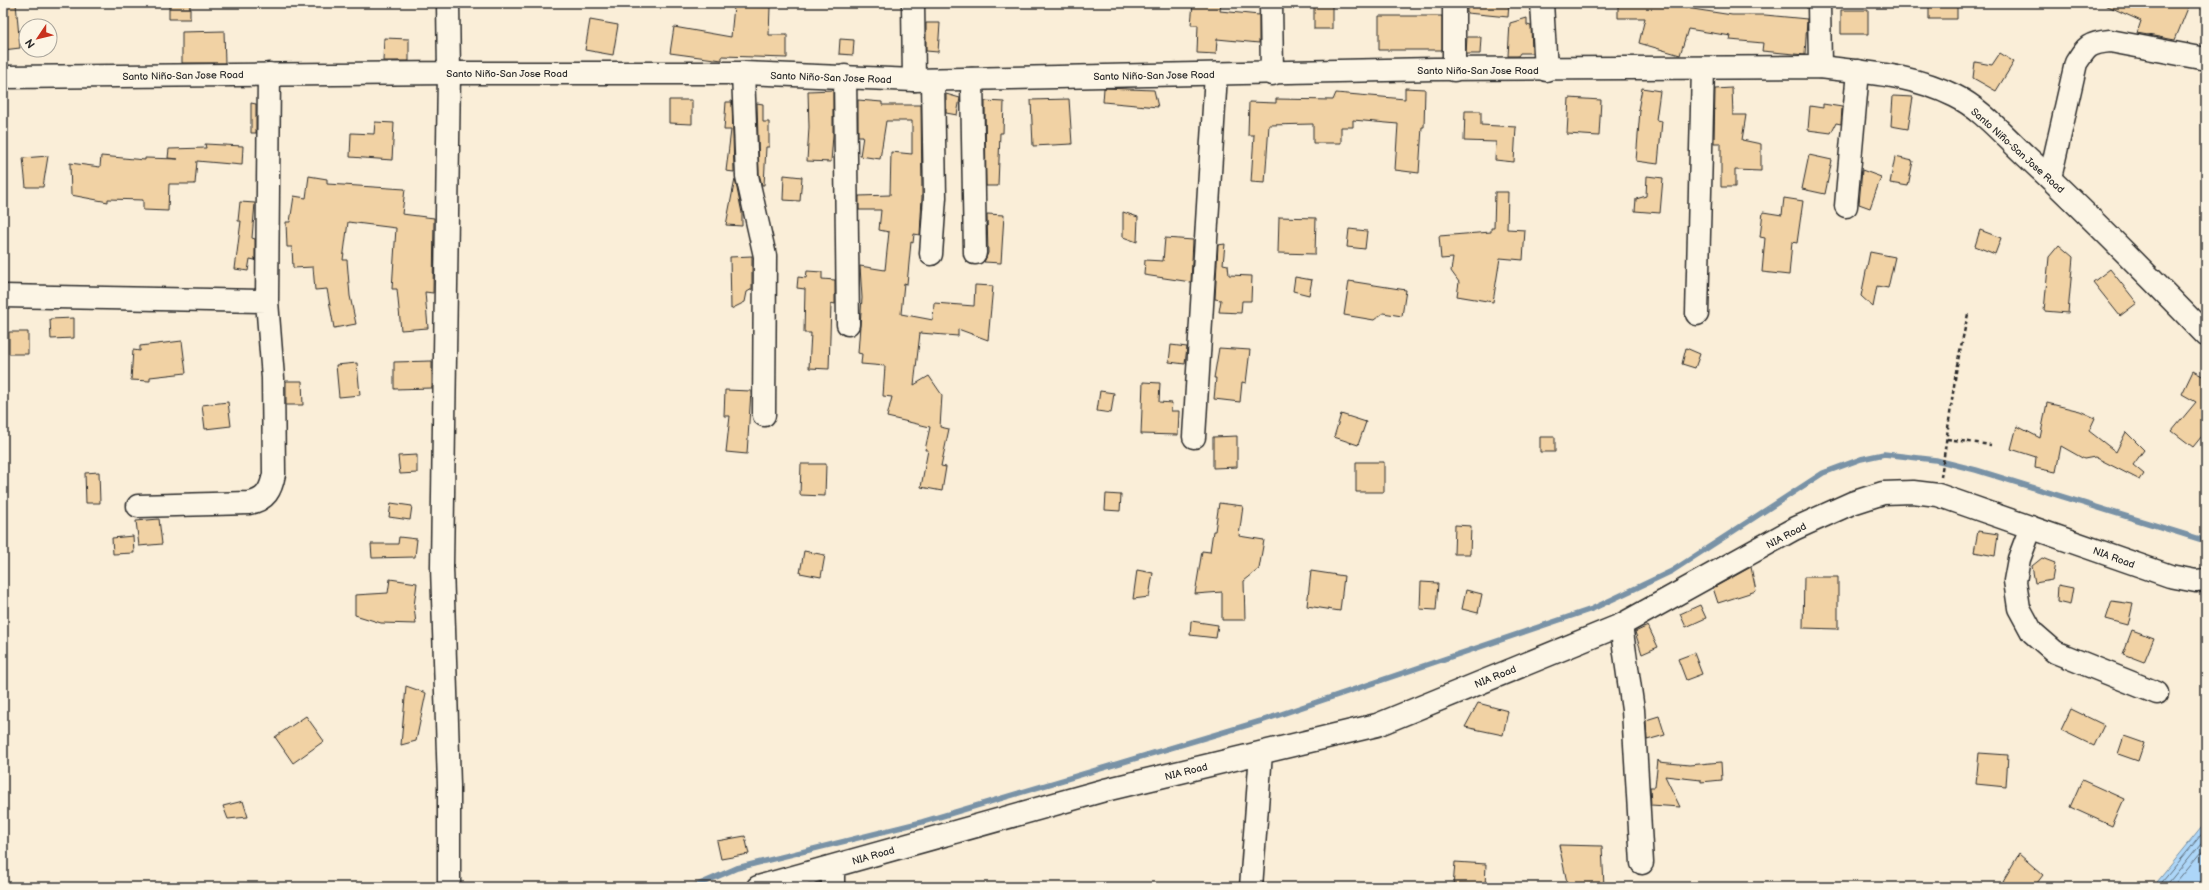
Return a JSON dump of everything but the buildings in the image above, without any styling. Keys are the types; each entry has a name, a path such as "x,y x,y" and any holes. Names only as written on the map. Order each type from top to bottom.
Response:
{"street":[{"path":"448,3 449,72 442,567 449,785 449,887"},
{"path":"913,3 923,80 935,197 931,254"},
{"path":"1271,3 1272,74"},
{"path":"1454,3 1454,70"},
{"path":"1542,3 1546,70"},
{"path":"1819,3 1820,67"},
{"path":"2050,178 2076,63 2087,46 2098,42 2110,41 2206,59"},
{"name":"Santo Niño-San Jose Road","path":"3,77 449,72 744,73 923,80 1454,70 1820,67 1858,71 1919,80 1956,96 1983,116 2050,178 2206,335"},
{"path":"1697,314 1703,68"},
{"path":"1846,206 1858,71"},
{"path":"744,73 747,176 766,256 764,415"},
{"path":"138,506 249,503 262,499 271,488 274,474 273,378 267,301 269,74"},
{"path":"1194,436 1216,74"},
{"path":"845,76 848,324"},
{"path":"972,79 975,253"},
{"path":"3,296 267,301"},
{"name":"NIA Road","path":"758,887 833,877 1105,790 1377,725 1621,624 1794,529 1852,503 1883,494 1913,492 1938,495 2170,576 2196,581 2206,580"},
{"path":"2031,527 2019,559 2015,581 2019,608 2032,632 2055,652 2157,693"},
{"path":"1621,624 1634,710 1642,863"},
{"path":"1251,887 1261,753"}],"path":[{"path":"1942,468 1957,365 1968,314"},
{"path":"1947,439 1991,445"}],"water":[{"path":"2206,822 2206,887 2153,887"}],"waterway":[{"path":"693,887 737,868 922,822 1261,721 1592,609 1672,571 1823,473 1861,459 1884,454 1936,460 1976,470 2206,541"}]}
